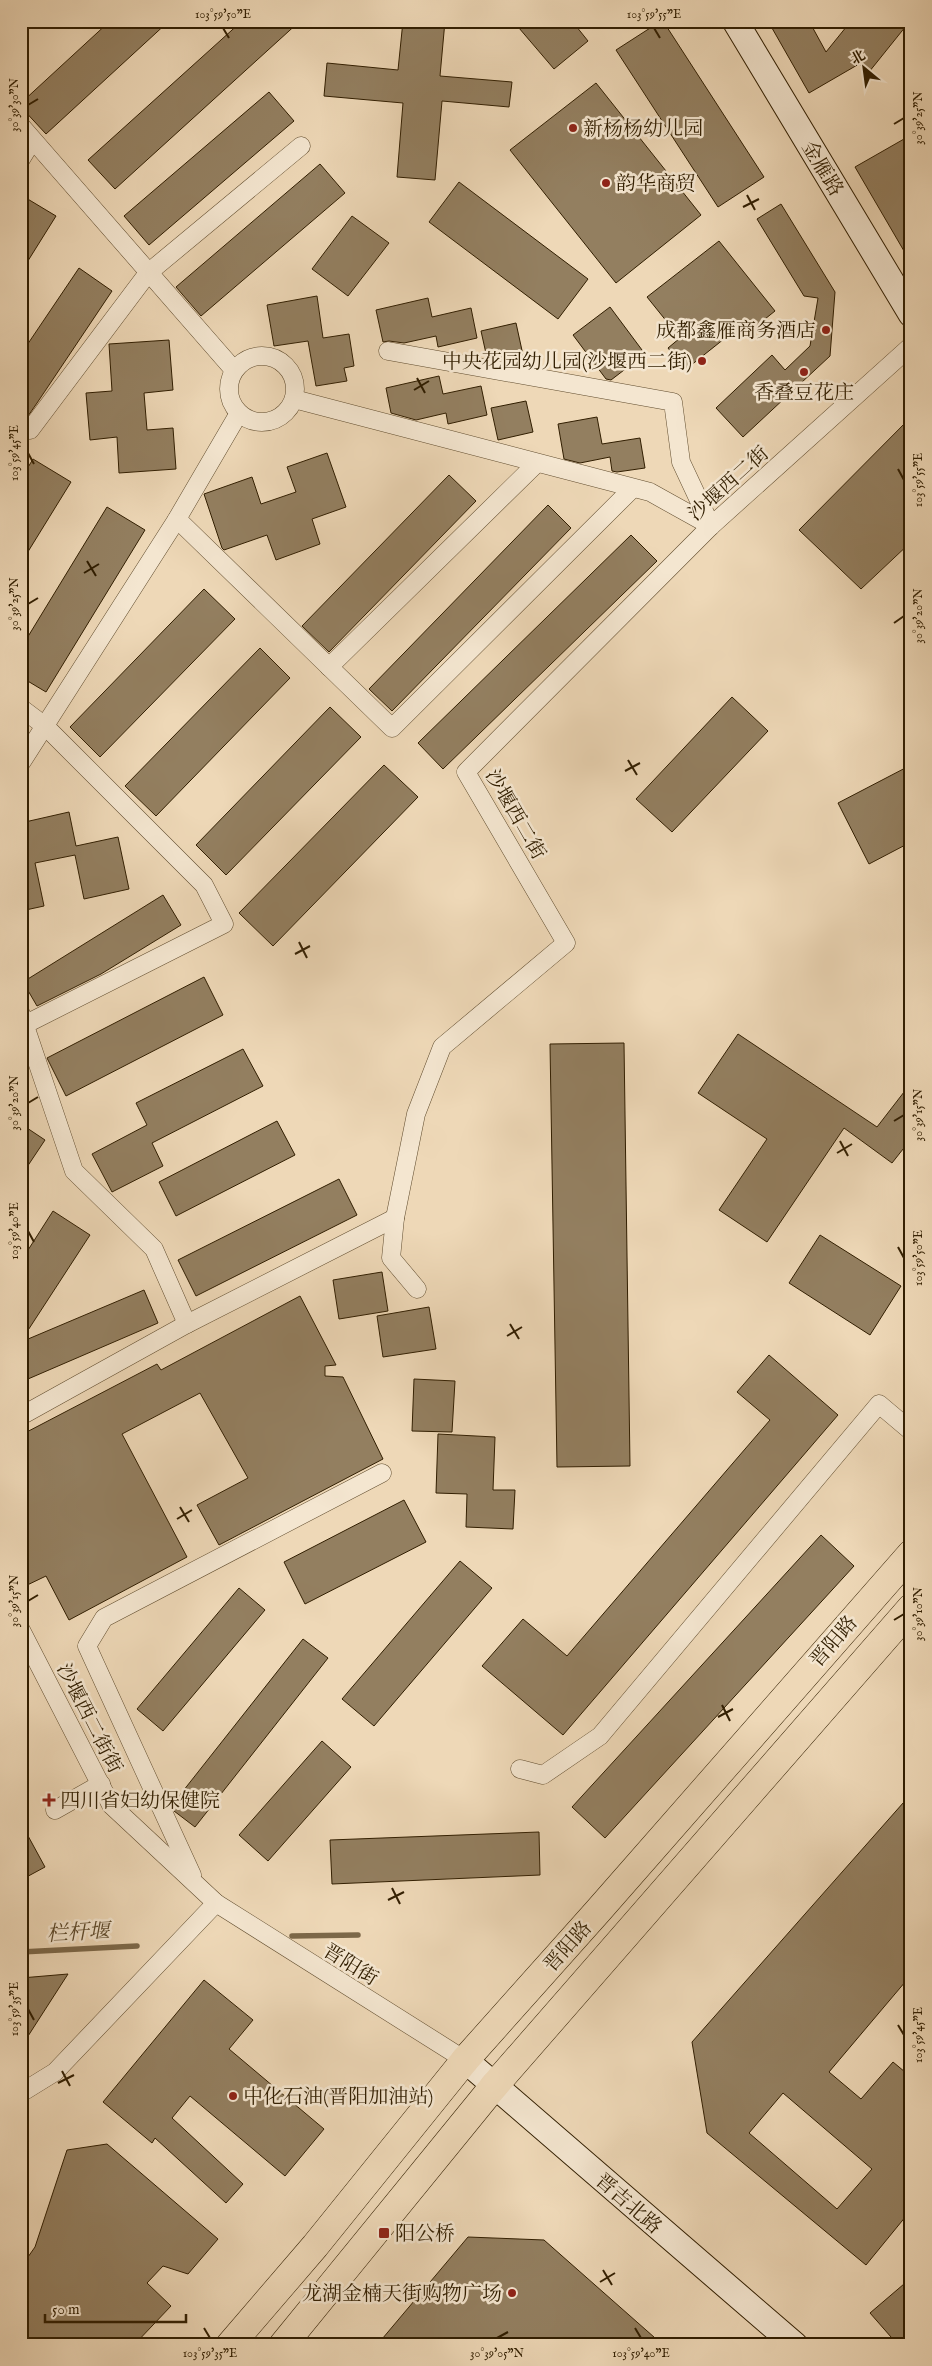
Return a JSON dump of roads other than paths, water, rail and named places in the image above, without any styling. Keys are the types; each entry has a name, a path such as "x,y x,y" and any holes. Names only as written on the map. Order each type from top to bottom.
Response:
{"main road":[{"name":"晋阳路","path":"230,2345 315,2246 465,2060 911,1554"},
{"name":"晋阳路","path":"283,2345 494,2086 911,1608"}],"street":[{"name":"金雁路","path":"735,21 911,314"},
{"path":"21,126 32,141 234,370"},
{"path":"21,159 32,141"},
{"path":"21,424 30,430 148,273 302,146"},
{"name":"沙堰西二街","path":"417,1289 391,1258 395,1218 416,1114 442,1047 566,943 466,772 711,526 911,346"},
{"path":"388,351 673,402 681,462 711,526"},
{"path":"267,356 276,358 284,364 294,380 294,399 283,414 266,422 256,422 239,414 229,397 230,378 234,370 248,358 267,356"},
{"path":"294,399 632,489 650,492 711,526"},
{"path":"21,763 177,520 239,414"},
{"path":"329,667 537,464"},
{"path":"177,520 392,728 632,489"},
{"path":"21,708 45,726 204,884 224,924 24,1018 74,1171 154,1249 187,1324"},
{"path":"21,1416 187,1324 395,1218"},
{"path":"520,1769 543,1775 600,1736 880,1404 911,1431"},
{"path":"196,1884 87,1646 104,1618 382,1473"},
{"name":"沙堰西二街街","path":"21,1630 111,1805 216,1903"},
{"path":"56,1810 101,1784"},
{"path":"21,2094 55,2072 216,1903"},
{"name":"晋阳街","path":"216,1903 465,2060"},
{"name":"晋吉北路","path":"465,2060 794,2345"}],"waterway":[{"name":"栏杆堰","path":"292,1936 358,1935"},
{"name":"栏杆堰","path":"21,1952 137,1946"}],"place":[{"name":"新杨杨幼儿园","path":"573,128"},
{"name":"韵华商贸","path":"606,183"},
{"name":"成都鑫雁商务酒店","path":"826,330"},
{"name":"中央花园幼儿园(沙堰西二街)","path":"702,361"},
{"name":"香叠豆花庄","path":"804,372"},
{"name":"四川省妇幼保健院","path":"49,1800"},
{"name":"中化石油(晋阳加油站)","path":"233,2096"},
{"name":"阳公桥","path":"384,2233"},
{"name":"龙湖金楠天街购物广场","path":"512,2293"}]}
